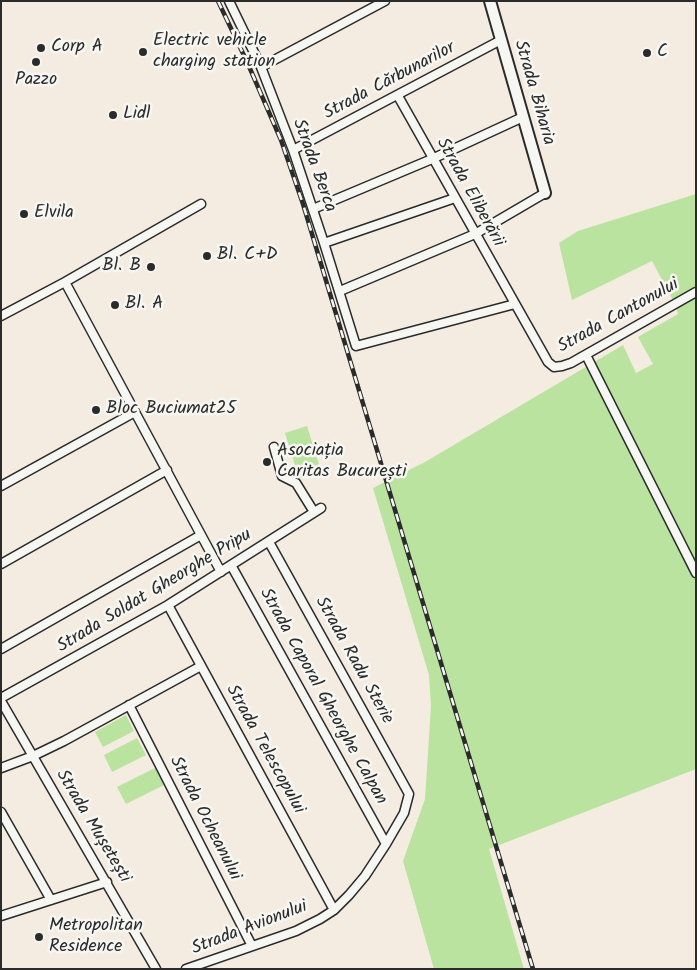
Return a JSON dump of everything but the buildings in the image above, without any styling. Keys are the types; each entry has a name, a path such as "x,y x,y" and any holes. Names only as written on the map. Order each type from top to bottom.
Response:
{"street":[{"name":"Strada Berca","path":"229,1 260,67 293,150 314,209 356,346 515,304"},
{"path":"260,67 385,1"},
{"name":"Strada Biharia","path":"490,1 545,193"},
{"name":"Strada Cărbunarilor","path":"293,150 501,40"},
{"name":"Strada Eliberării","path":"398,96 515,304"},
{"path":"314,209 432,159 523,117"},
{"path":"340,291 475,234 545,193"},
{"path":"324,243 455,198"},
{"path":"1,316 65,282 201,204"},
{"path":"65,282 221,572"},
{"name":"Strada Cantonului","path":"515,304 548,362 554,366 562,366 586,355 696,292"},
{"path":"586,355 696,573"},
{"path":"1,486 135,412"},
{"name":"Strada Soldat Gheorghe Pripu","path":"1,700 168,605 318,510 296,483 282,476 274,447"},
{"path":"1,564 167,470"},
{"path":"1,649 201,535"},
{"name":"Strada Radu Sterie","path":"269,542 409,794"},
{"name":"Strada Caporal Gheorghe Calpan","path":"231,566 386,844"},
{"name":"Strada Telescopului","path":"168,605 334,910"},
{"path":"1,768 64,741 201,666"},
{"name":"Strada Mușetești","path":"1,700 156,969"},
{"name":"Strada Ocheanului","path":"129,705 252,946"},
{"name":"Strada Avionului","path":"186,969 308,925 334,910 365,876 386,844 404,813 409,794"},
{"path":"1,812 51,900"},
{"path":"1,916 107,882"}],"green space":[{"path":"696,194 696,769 489,849 524,969 434,969 403,861 425,799 431,706 429,675 373,488 425,462 623,345 636,373 653,364 638,337 678,314 675,304 652,261 572,300 559,243 578,231"},
{"path":"307,426 321,471 299,478 285,433"},
{"path":"126,715 134,731 103,747 95,732"},
{"path":"137,738 146,755 112,772 104,755"},
{"path":"155,768 164,785 126,804 117,787"}],"railway":[{"path":"218,1 281,140 303,204 533,969"}],"place":[{"name":"Corp A","path":"41,48"},
{"name":"Electric vehicle charging station","path":"143,52"},
{"name":"C","path":"647,53"},
{"name":"Pazzo","path":"36,62"},
{"name":"Lidl","path":"113,115"},
{"name":"Elvila","path":"24,214"},
{"name":"Bl. C+D","path":"207,256"},
{"name":"Bl. B","path":"151,267"},
{"name":"Bl. A","path":"115,305"},
{"name":"Bloc Buciumat25","path":"96,410"},
{"name":"Asociația Caritas București","path":"267,462"},
{"name":"Metropolitan Residence","path":"39,937"}]}
